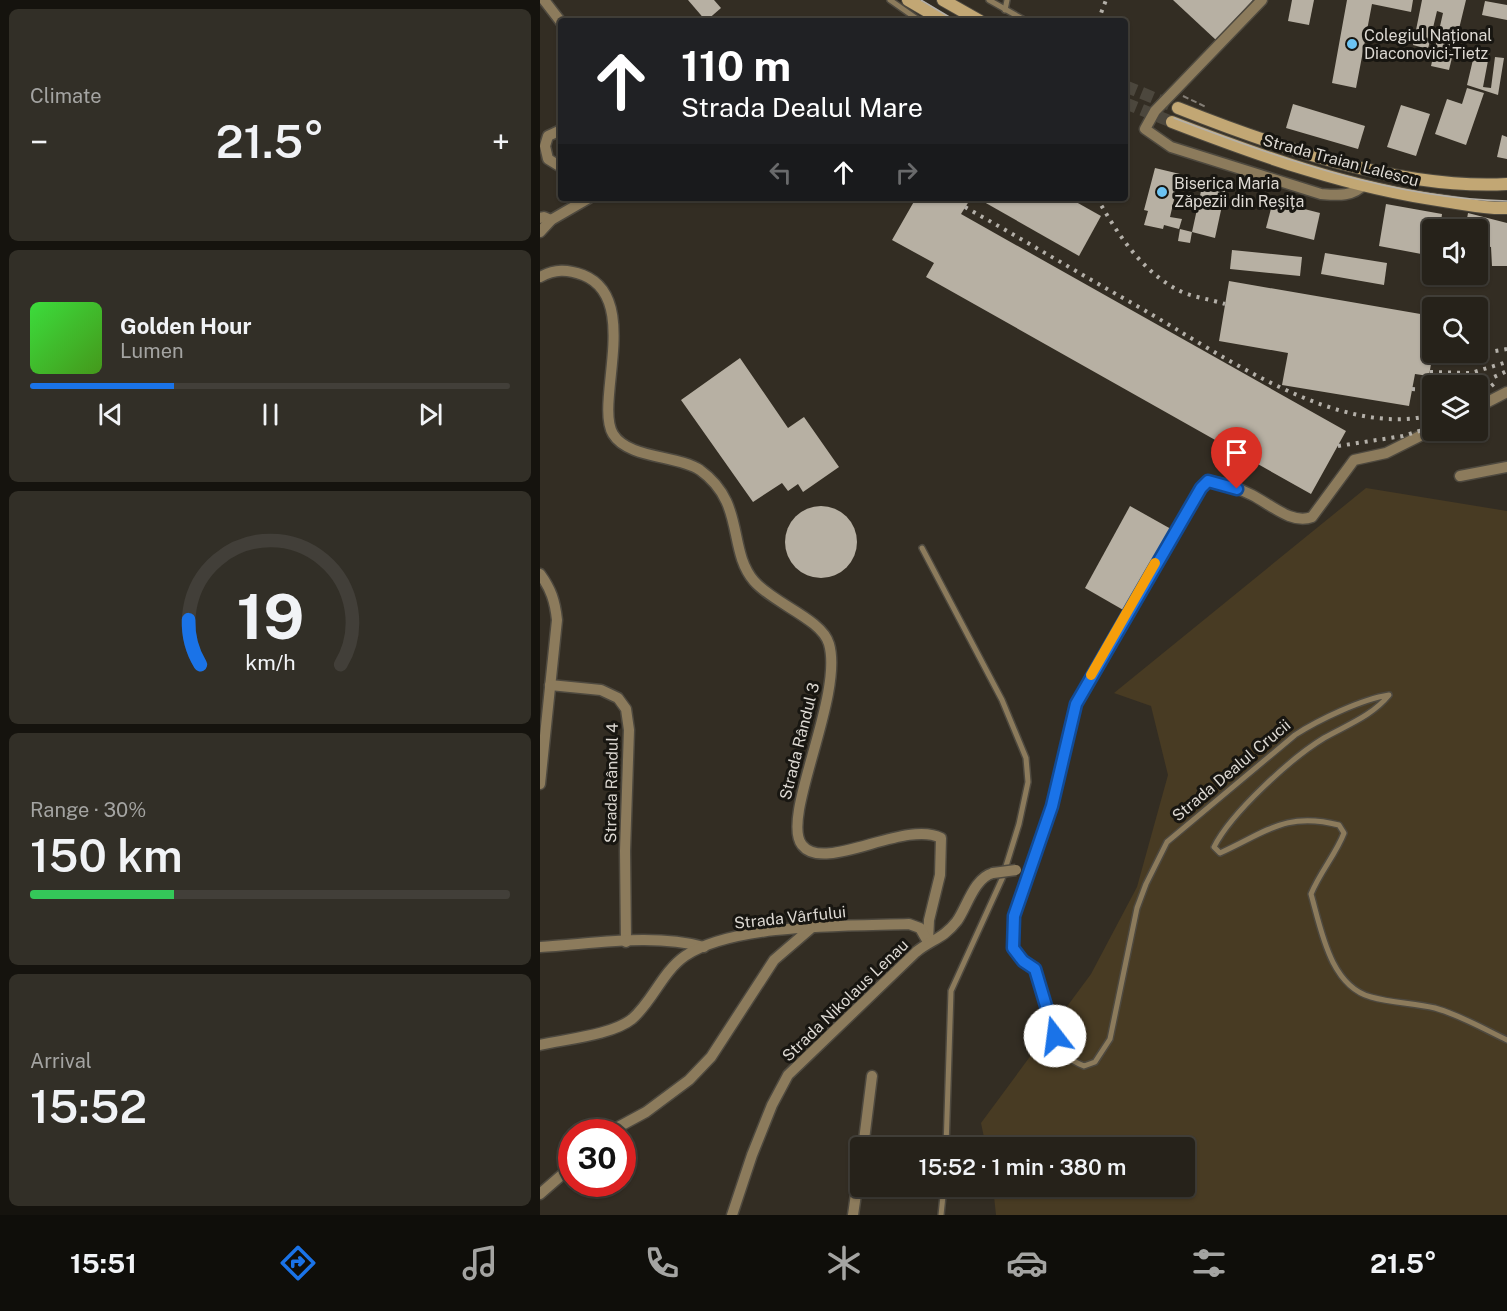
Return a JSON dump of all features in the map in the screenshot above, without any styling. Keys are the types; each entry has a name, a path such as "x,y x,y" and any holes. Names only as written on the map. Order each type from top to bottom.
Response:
{"main road":[{"path":"908,0 939,18"},
{"path":"943,0 975,18"},
{"name":"Strada Traian Lalescu","path":"1178,108 1247,135 1350,164 1447,184 1507,184"},
{"name":"Strada Traian Lalescu","path":"1172,122 1246,152 1364,185 1416,197 1507,208"}],"street":[{"path":"544,0 558,18"},
{"path":"1262,0 1155,111 1145,129 1171,147 1274,182 1321,194 1343,195 1359,190 1364,185"},
{"path":"558,131 548,136 545,146 548,159 558,165"},
{"path":"540,232 545,219 583,201"},
{"name":"Strada Rândul 3","path":"540,277 561,269 590,278 602,290 612,324 614,354 608,423 614,436 629,447 699,469 718,488 730,506 743,561 752,579 770,597 819,626 828,641 833,661 826,707 796,812 795,833 803,847 820,855 916,834 934,834 941,838 940,875 928,920 928,942"},
{"path":"1488,402 1507,392"},
{"name":"Strada Dealul Crucii","path":"1055,1036 1035,969 1023,961 1013,948 1014,916 1027,881 1029,867 1052,806 1076,704 1201,488 1208,481 1222,483 1251,494 1295,519 1305,520 1312,517 1354,460 1386,453 1422,435"},
{"path":"1460,476 1507,468"},
{"path":"540,574 550,587 557,620 540,784"},
{"name":"Strada Rândul 4","path":"550,685 601,690 618,698 626,709 629,730 625,851 626,942"},
{"name":"Strada Nikolaus Lenau","path":"732,1215 756,1145 788,1075 928,942 942,939 957,921 979,883 987,874 1029,867"},
{"name":"Strada Vârfului","path":"540,947 626,942 686,942 704,947 718,940 748,934 909,924 920,928 928,942"},
{"path":"630,1119 664,1098 704,1065 774,960 810,929"},
{"path":"540,1045 610,1030 632,1019 672,967 686,956 704,947"},
{"path":"864,1137 872,1076"},
{"path":"540,1194 558,1178"},
{"path":"853,1215 856,1197"}],"lane":[{"path":"890,0 916,18"},
{"path":"988,0 1020,18"},
{"path":"1005,10 1006,0"},
{"path":"922,548 1002,700 1026,758 1028,782 1002,879 951,991 946,1137"},
{"name":"Strada Dealul Crucii","path":"1055,1036 1062,1052 1071,1061 1084,1066 1095,1062 1110,1039 1137,908 1167,842 1295,735 1314,722 1371,698 1389,695 1381,705 1323,739 1294,762 1239,813 1222,832 1214,847 1220,853 1261,831 1299,819 1339,825 1344,833 1340,843 1328,859 1311,894 1324,941 1338,972 1351,986 1368,996 1437,1008 1507,1040"},
{"path":"941,1215 943,1197"}],"shaded area":[{"path":"1366,488 1507,511 1507,1215 996,1215 994,1197 1195,1197 1195,1137 984,1137 981,1123 1091,974 1137,887 1168,775 1151,706 1114,693"}],"building":[{"path":"688,0 714,0 721,8 709,18 703,18"},
{"path":"1173,0 1253,0 1216,40"},
{"path":"1292,0 1314,0 1309,25 1288,21"},
{"name":"Colegiul Național Diaconovici-Tietz","path":"1347,0 1413,0 1411,12 1372,4 1356,88 1332,83"},
{"path":"1422,0 1466,0 1449,70 1431,66 1443,13 1437,11 1428,49 1413,45"},
{"path":"1485,1 1507,5 1507,20 1482,15"},
{"path":"1476,47 1490,50 1483,87 1491,88 1495,57 1504,58 1498,95 1467,85"},
{"path":"1467,88 1484,93 1466,145 1435,134 1447,99 1462,104"},
{"path":"1293,104 1365,126 1358,149 1286,128"},
{"path":"1401,105 1430,114 1416,156 1387,147"},
{"path":"1502,135 1507,137 1507,159 1497,157"},
{"name":"Biserica Maria Zăpezii din Reșița","path":"1155,168 1180,174 1170,217 1182,219 1179,229 1164,225 1163,229 1144,225 1148,211 1144,210"},
{"path":"1203,182 1226,187 1215,238 1192,232"},
{"path":"914,201 969,201 961,214 1346,431 1311,494 926,277 934,263 892,240"},
{"path":"982,201 1074,201 1101,216 1079,256"},
{"path":"1273,201 1320,213 1314,240 1266,228"},
{"path":"1386,204 1442,214 1441,219 1422,219 1422,254 1379,246"},
{"path":"1468,213 1507,223 1507,266 1492,266 1491,247 1488,247 1488,219 1467,219"},
{"path":"1180,229 1192,232 1190,243 1178,241"},
{"path":"1232,250 1302,257 1300,276 1230,269"},
{"path":"1325,253 1387,263 1384,285 1321,274"},
{"path":"1229,281 1422,314 1422,363 1431,363 1429,375 1415,374 1409,406 1282,385 1288,353 1219,341"},
{"path":"740,358 788,428 804,417 839,467 803,492 798,484 788,491 782,483 753,502 681,400"},
{"path":"821,506 835,509 847,516 854,528 857,542 854,556 847,568 835,575 821,578 807,575 795,568 788,556 785,542 788,528 795,516 807,509"},
{"path":"1130,506 1171,529 1125,611 1085,588"}],"tunnel":[{"path":"1128,87 1178,108"},
{"path":"1128,104 1172,122"}],"tram line":[{"path":"921,0 951,18"},
{"path":"1174,118 1255,148 1337,174 1421,193 1507,201"}],"railway":[{"path":"1099,18 1106,0"},
{"path":"1099,201 1130,249 1163,281 1182,292 1225,304"},
{"path":"965,207 1209,349 1282,388 1321,404 1359,415 1396,419 1422,416"},
{"path":"1488,352 1507,349"},
{"path":"1430,372 1471,373 1507,362"},
{"path":"1488,380 1507,371"},
{"path":"1488,389 1498,380"},
{"path":"1412,389 1422,390"},
{"path":"1338,446 1403,436 1422,430"}],"slow traffic":[{"path":"1091,675 1155,563"}],"place":[{"name":"Colegiul Național Diaconovici-Tietz","path":"1352,44"},
{"name":"Biserica Maria Zăpezii din Reșița","path":"1162,192"}],"route":[{"path":"1055,1036 1035,969 1023,961 1013,948 1014,916 1027,881 1029,867 1043,835 1052,806 1076,704 1201,488 1208,481 1237,489"}]}
